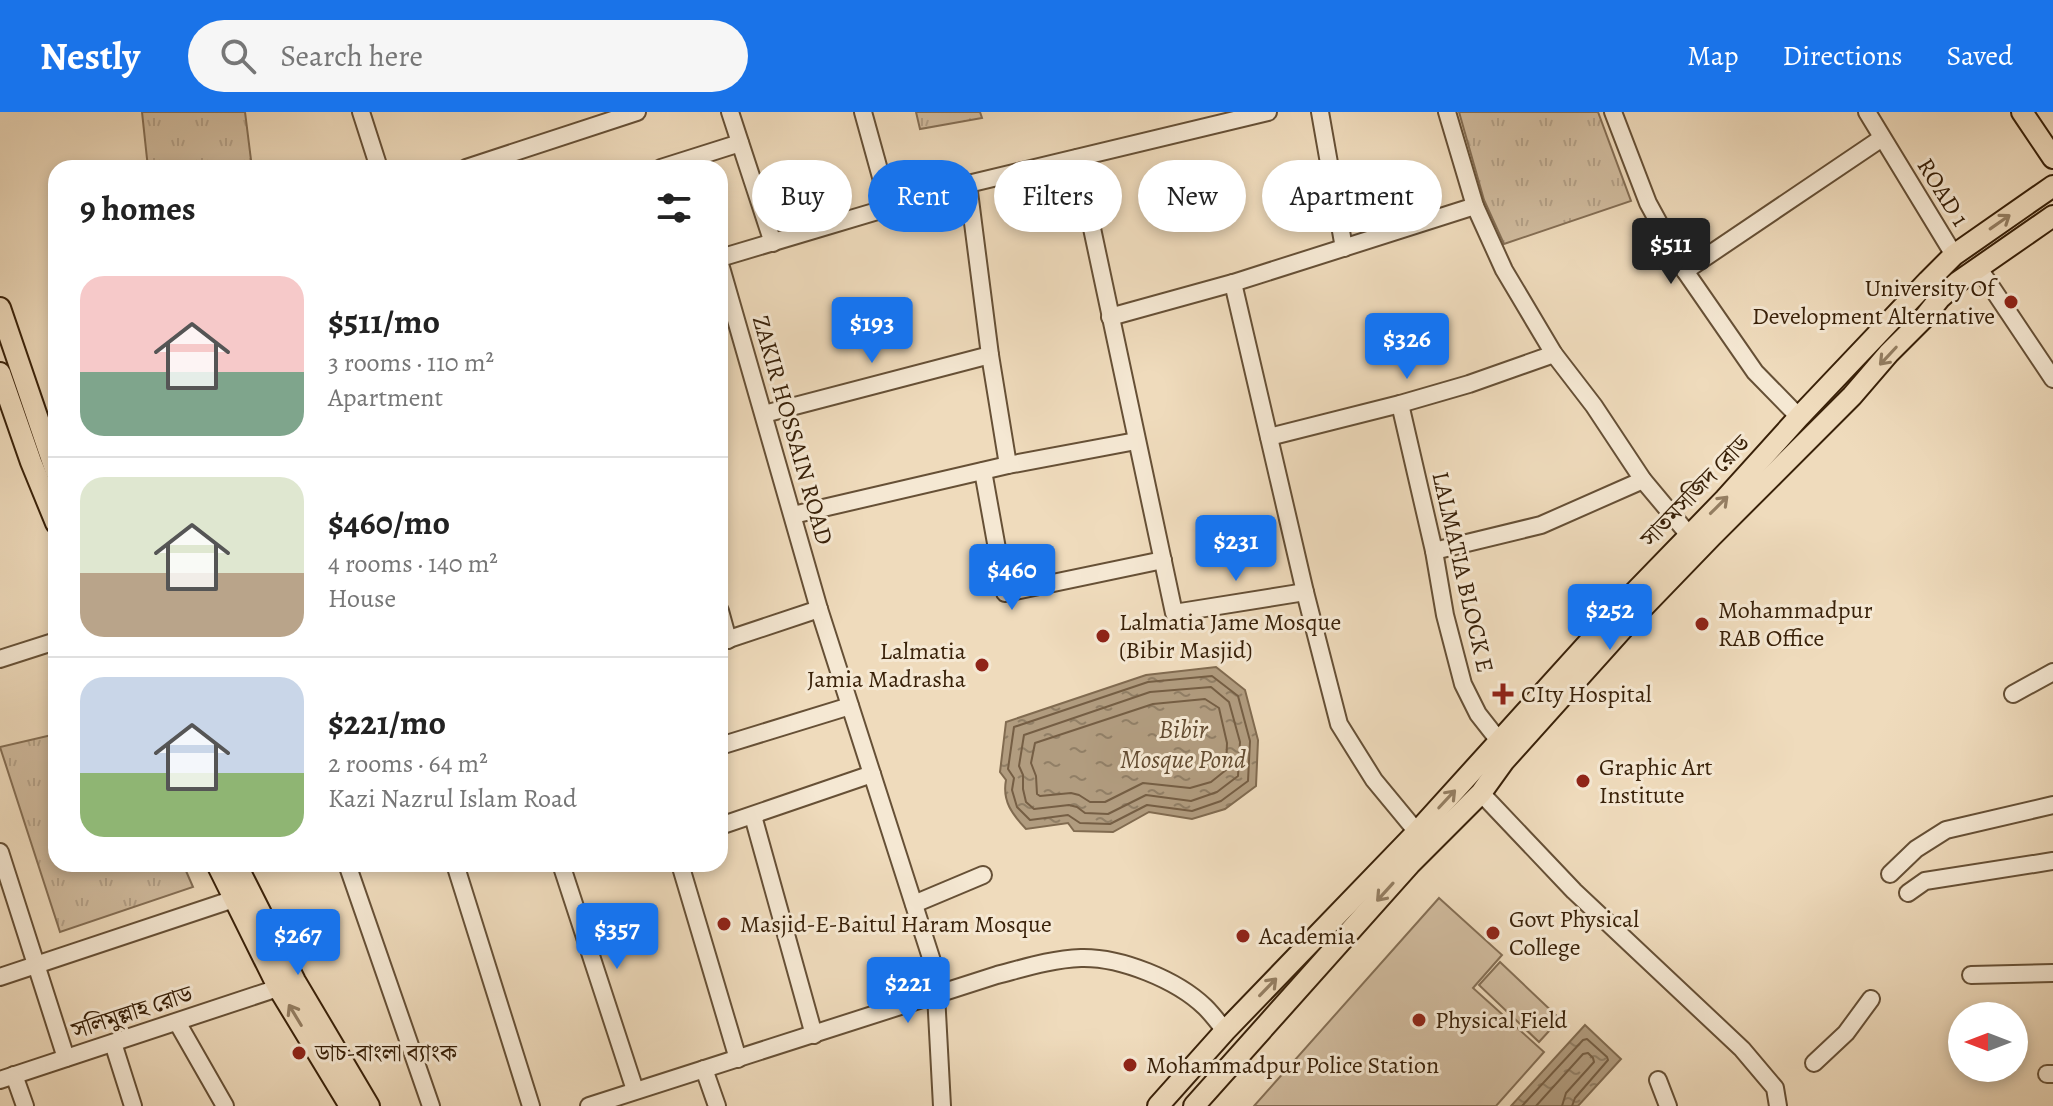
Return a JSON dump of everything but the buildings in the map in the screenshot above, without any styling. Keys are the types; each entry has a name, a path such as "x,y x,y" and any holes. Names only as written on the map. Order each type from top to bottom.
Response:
{"main road":[{"path":"2022,112 2053,158"},
{"name":"সাতমসজিদ রোড","path":"1194,1106 1410,864 1481,793 1504,761 1638,601 1661,564 1954,255 2053,186"},
{"name":"সাতমসজিদ রোড","path":"1158,1106 1225,1031 1500,742 1638,601 1690,559 1852,396 1940,298 1978,267 2053,216"},
{"path":"0,308 48,446"},
{"path":"0,373 48,503"},
{"path":"1661,564 1661,575 1668,574 1679,562 1690,559"},
{"path":"221,872 287,985 369,1106"},
{"path":"239,872 287,985 350,1106"},
{"path":"1225,1031 1245,1049"}],"street":[{"path":"361,112 376,160"},
{"path":"487,160 595,118 637,112"},
{"path":"730,112 773,243"},
{"path":"863,112 876,160"},
{"name":"ZAKIR HOSSAIN ROAD","path":"978,182 1268,112"},
{"path":"1320,112 1344,248"},
{"path":"1447,112 1475,206 1504,270 1554,354 1594,406 1643,480 1689,535"},
{"path":"1613,112 1648,203 1685,271 1755,372 1799,417"},
{"name":"ROAD 1","path":"1867,112 1954,255"},
{"path":"1685,271 1882,138"},
{"path":"686,160 740,143"},
{"path":"1077,158 1174,613 1305,592"},
{"path":"1110,317 1233,283 1475,206"},
{"name":"ZAKIR HOSSAIN ROAD","path":"728,258 868,213"},
{"path":"974,232 1008,465"},
{"path":"1978,267 2053,379"},
{"path":"1233,283 1339,724 1374,780 1417,832"},
{"name":"ZAKIR HOSSAIN ROAD","path":"728,289 819,609 914,904 939,993 942,1106"},
{"path":"1269,437 1469,384 1554,354"},
{"path":"764,414 990,355"},
{"name":"LALMATIA BLOCK E","path":"1400,404 1434,551 1445,615 1463,684 1478,714 1500,742"},
{"path":"793,515 1008,465 1136,441"},
{"path":"983,471 1005,593 1163,560"},
{"path":"1434,551 1541,525 1643,480"},
{"path":"728,640 819,609"},
{"path":"0,659 48,644"},
{"path":"2013,694 2053,672"},
{"path":"728,744 850,706"},
{"path":"728,824 872,774"},
{"path":"1481,793 1574,891 1742,1049 1775,1088 1778,1106"},
{"path":"1890,874 1916,849 1946,830 2053,805"},
{"path":"753,816 814,1035"},
{"path":"0,852 66,1058"},
{"path":"1908,893 1925,881 2053,861"},
{"path":"350,872 431,1106"},
{"path":"458,872 531,1106"},
{"path":"564,872 635,1090"},
{"path":"682,872 738,1059"},
{"path":"914,904 983,875"},
{"path":"0,977 234,899"},
{"path":"589,1106 616,1102 635,1090 997,975 1051,961 1084,958 1125,964 1169,982 1204,1006 1225,1031"},
{"path":"1971,975 2053,973"},
{"name":"সলিমুল্লাহ রোড","path":"7,1078 287,985"},
{"path":"1814,1063 1846,1033 1871,999"},
{"path":"177,1022 225,1106"},
{"path":"113,1043 133,1106"},
{"path":"704,1069 717,1106"},
{"path":"7,1078 25,1106"},
{"path":"1658,1080 1668,1106"}],"green space":[{"path":"142,112 245,112 251,160 147,160"},
{"path":"916,112 980,112 982,118 920,129"},
{"path":"1459,112 1598,112 1631,201 1504,244 1484,200"},
{"path":"48,736 48,872 186,872 193,887 60,932 0,747"},
{"name":"Physical Field","path":"1439,898 1502,955 1473,988 1544,1052 1496,1106 1254,1106"},
{"path":"1500,962 1560,1019 1539,1042 1479,985"}],"water":[{"name":"Bibir Mosque Pond","path":"1216,667 1245,690 1258,740 1256,786 1225,809 1192,819 1149,812 1113,832 1074,831 1068,823 1026,829 1016,818 1007,801 1006,780 1000,772 1006,722 1146,675"},
{"path":"1585,1025 1621,1059 1578,1106 1511,1106"}],"place":[{"name":"University Of Development Alternative","path":"2011,302"},
{"name":"Mohammadpur RAB Office","path":"1702,624"},
{"name":"Lalmatia Jame Mosque (Bibir Masjid)","path":"1103,636"},
{"name":"Lalmatia Jamia Madrasha","path":"982,665"},
{"name":"CIty Hospital","path":"1503,694"},
{"name":"Graphic Art Institute","path":"1583,781"},
{"name":"Masjid-E-Baitul Haram Mosque","path":"724,924"},
{"name":"Govt Physical College","path":"1493,933"},
{"name":"Academia","path":"1243,936"},
{"name":"Physical Field","path":"1419,1020"},
{"name":"ডাচ-বাংলা ব্যাংক","path":"299,1053"},
{"name":"Mohammadpur Police Station","path":"1130,1065"}]}
